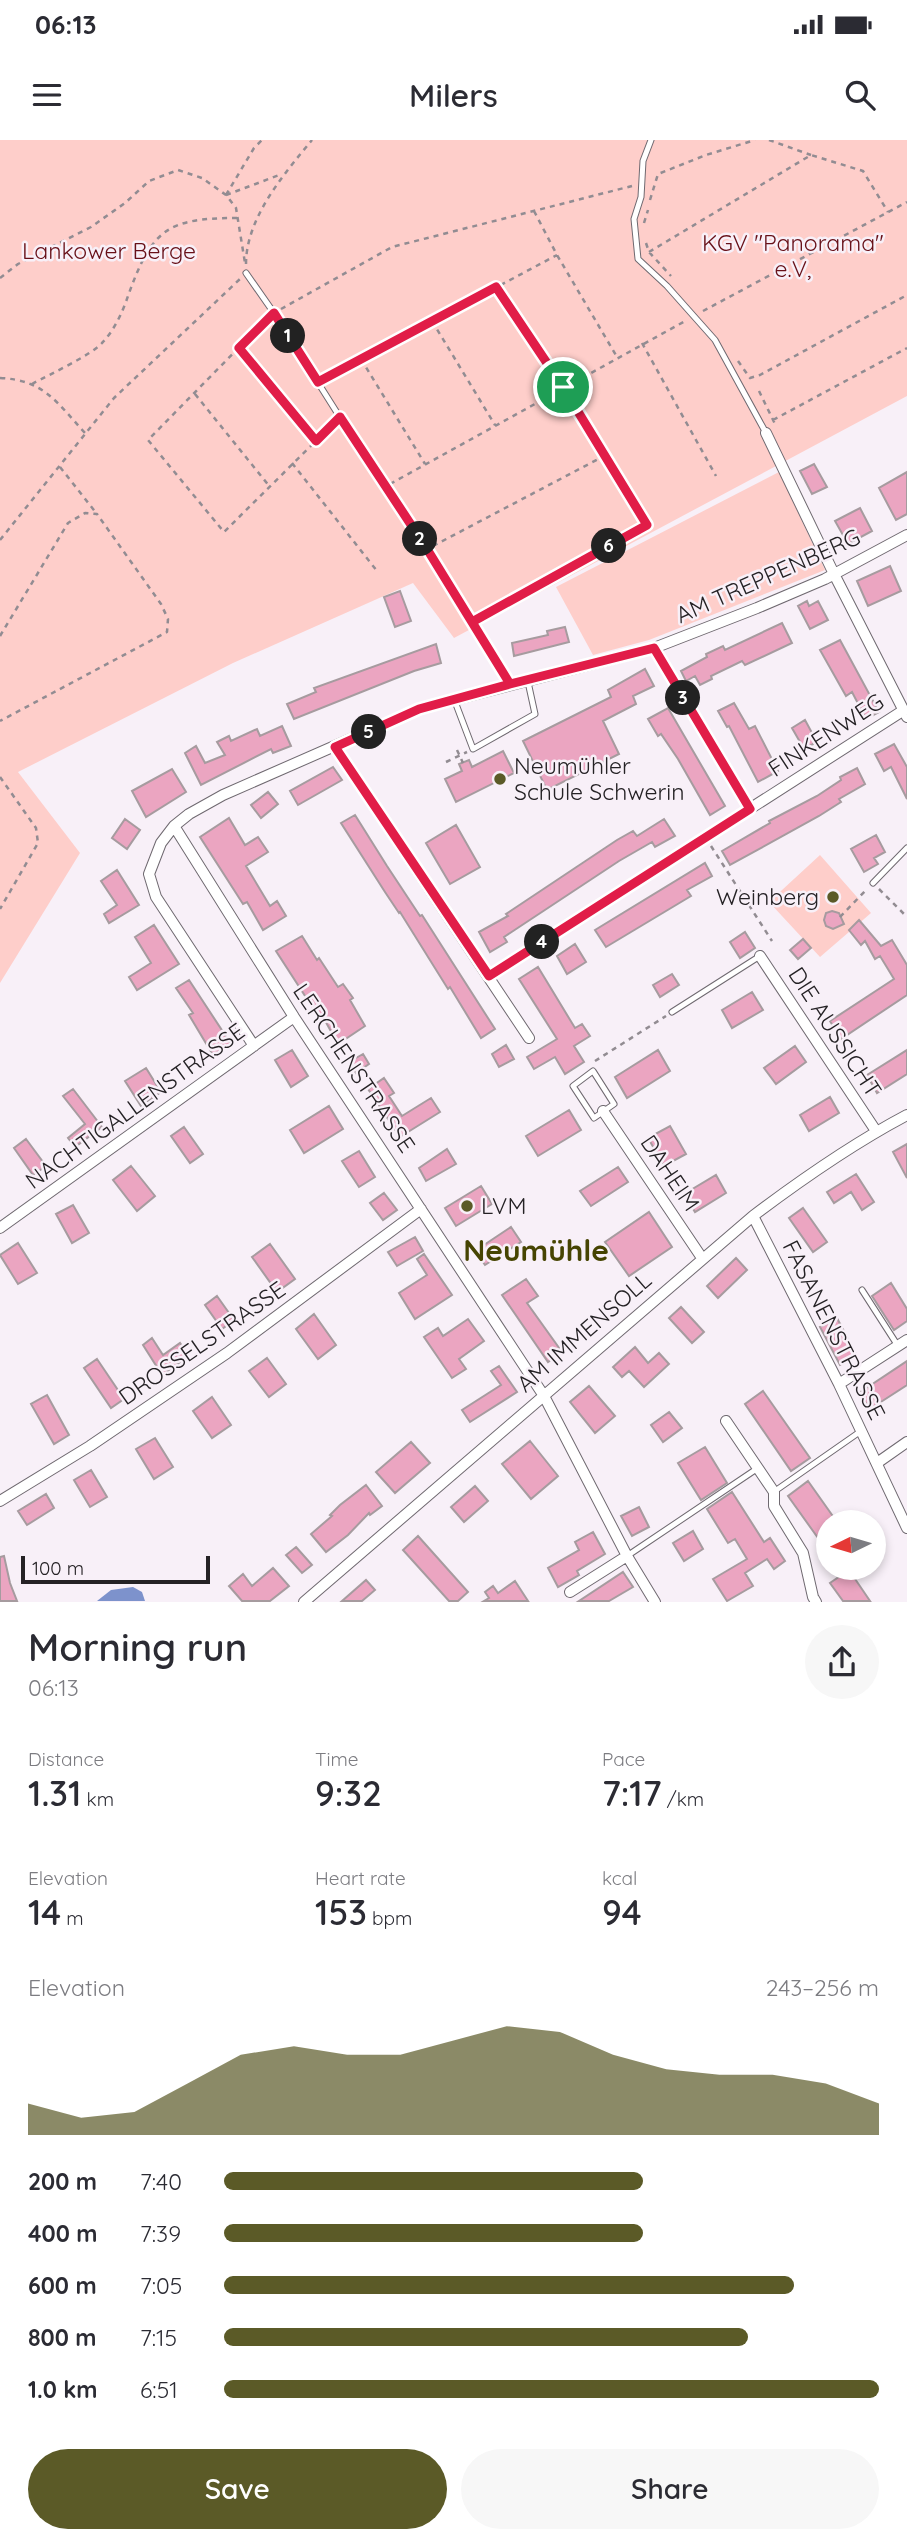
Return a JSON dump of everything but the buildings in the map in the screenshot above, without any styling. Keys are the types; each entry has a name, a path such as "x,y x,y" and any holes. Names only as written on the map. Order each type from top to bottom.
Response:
{"street":[{"path":"772,431 834,574 905,713"},
{"name":"AM TREPPENBERG","path":"174,826 189,814 223,795 419,709 654,648 757,608 834,574 907,535"},
{"path":"654,648 750,809"},
{"name":"FINKENWEG","path":"489,976 905,713"},
{"path":"335,747 529,1038"},
{"path":"174,826 161,843 149,874 156,897 254,1046"},
{"name":"LERCHENSTRASSE","path":"174,826 294,1017 544,1396 627,1556 654,1601"},
{"name":"DIE AUSSICHT","path":"760,956 876,1131"},
{"name":"NACHTIGALLENSTRASSE","path":"0,1227 294,1017"},
{"name":"DAHEIM","path":"603,1111 702,1258"},
{"name":"AM IMMENSOLL","path":"304,1601 753,1216 804,1178 876,1131 907,1115"},
{"name":"DROSSELSTRASSE","path":"0,1501 90,1446 227,1353 421,1209"},
{"name":"FASANENSTRASSE","path":"753,1216 839,1384 907,1528"},
{"path":"839,1384 902,1343"},
{"path":"726,1421 774,1492 774,1506 803,1553 816,1601"},
{"path":"877,1462 907,1442"},
{"path":"570,1592 627,1556"}],"lane":[{"path":"651,140 643,162 641,197 634,219 638,259 667,286 715,340 772,431"},
{"path":"246,273 427,549 510,684"},
{"path":"454,699 473,749 535,714 527,680"},
{"path":"873,883 907,848"},
{"path":"672,1012 760,956"},
{"path":"593,1071 614,1104 603,1111 594,1118 573,1086 593,1071"},
{"path":"862,1290 902,1343"},
{"path":"774,1492 862,1431"},
{"path":"627,1556 758,1468"}],"path":[{"path":"226,195 261,140"},
{"path":"0,540 114,398 246,273 246,244 284,173 312,140"},
{"path":"642,230 658,173 755,140"},
{"path":"769,140 863,171 888,212"},
{"path":"645,241 649,252 811,155"},
{"path":"0,278 18,264 91,227 125,203 149,181 178,170 202,178 226,195 236,208 246,273"},
{"path":"226,195 284,173"},
{"path":"340,417 224,532 149,440 274,313 392,247 642,183"},
{"path":"703,311 907,202"},
{"path":"534,210 556,255 617,356"},
{"path":"32,384 102,343 122,312 144,255 152,242 175,225 209,218 239,218"},
{"path":"318,382 556,255"},
{"path":"472,622 647,525 563,387 496,287"},
{"path":"734,356 750,378 760,375 907,295"},
{"path":"384,487 617,356 694,316"},
{"path":"432,321 495,425"},
{"path":"642,343 716,475"},
{"path":"239,348 316,441"},
{"path":"773,421 907,348"},
{"path":"361,359 425,464"},
{"path":"0,377 21,379 43,389 86,434"},
{"path":"758,391 773,421 772,431"},
{"path":"194,393 270,487"},
{"path":"427,549 606,455"},
{"path":"292,463 377,571"},
{"path":"0,722 167,632 168,619 161,604 60,467"},
{"path":"0,636 68,523 85,513 97,514"},
{"path":"457,750 463,763"},
{"path":"446,762 466,752"},
{"path":"0,777 36,828 38,843 0,909"},
{"path":"706,838 772,941"},
{"path":"840,917 873,883 907,917"},
{"path":"593,1071 590,1065 672,1012"}],"green space":[{"path":"0,140 907,140 907,396 454,638 413,583 233,663 18,772 80,853 0,983"},
{"path":"779,472 825,570 649,640 593,655 556,587"},
{"path":"820,855 871,913 820,957 769,902"}],"water":[{"path":"133,1587 142,1592 145,1601 97,1601 111,1590"}],"place":[{"name":"Neumühler Schule Schwerin","path":"500,779"},
{"name":"Weinberg","path":"833,897"},
{"name":"LVM","path":"467,1206"}],"district":[{"name":"Neumühle","path":"536,1251"}],"route":[{"path":"563,387 496,287 318,382 274,313 239,348 316,441 340,417 427,549 510,684 654,648 750,809 489,976 335,747 419,709 510,684 472,622 647,525 563,387"}],"park label":[{"name":"Lankower Berge","path":"109,251"},
{"name":"KGV \"Panorama\" e.V,","path":"793,256"}]}
